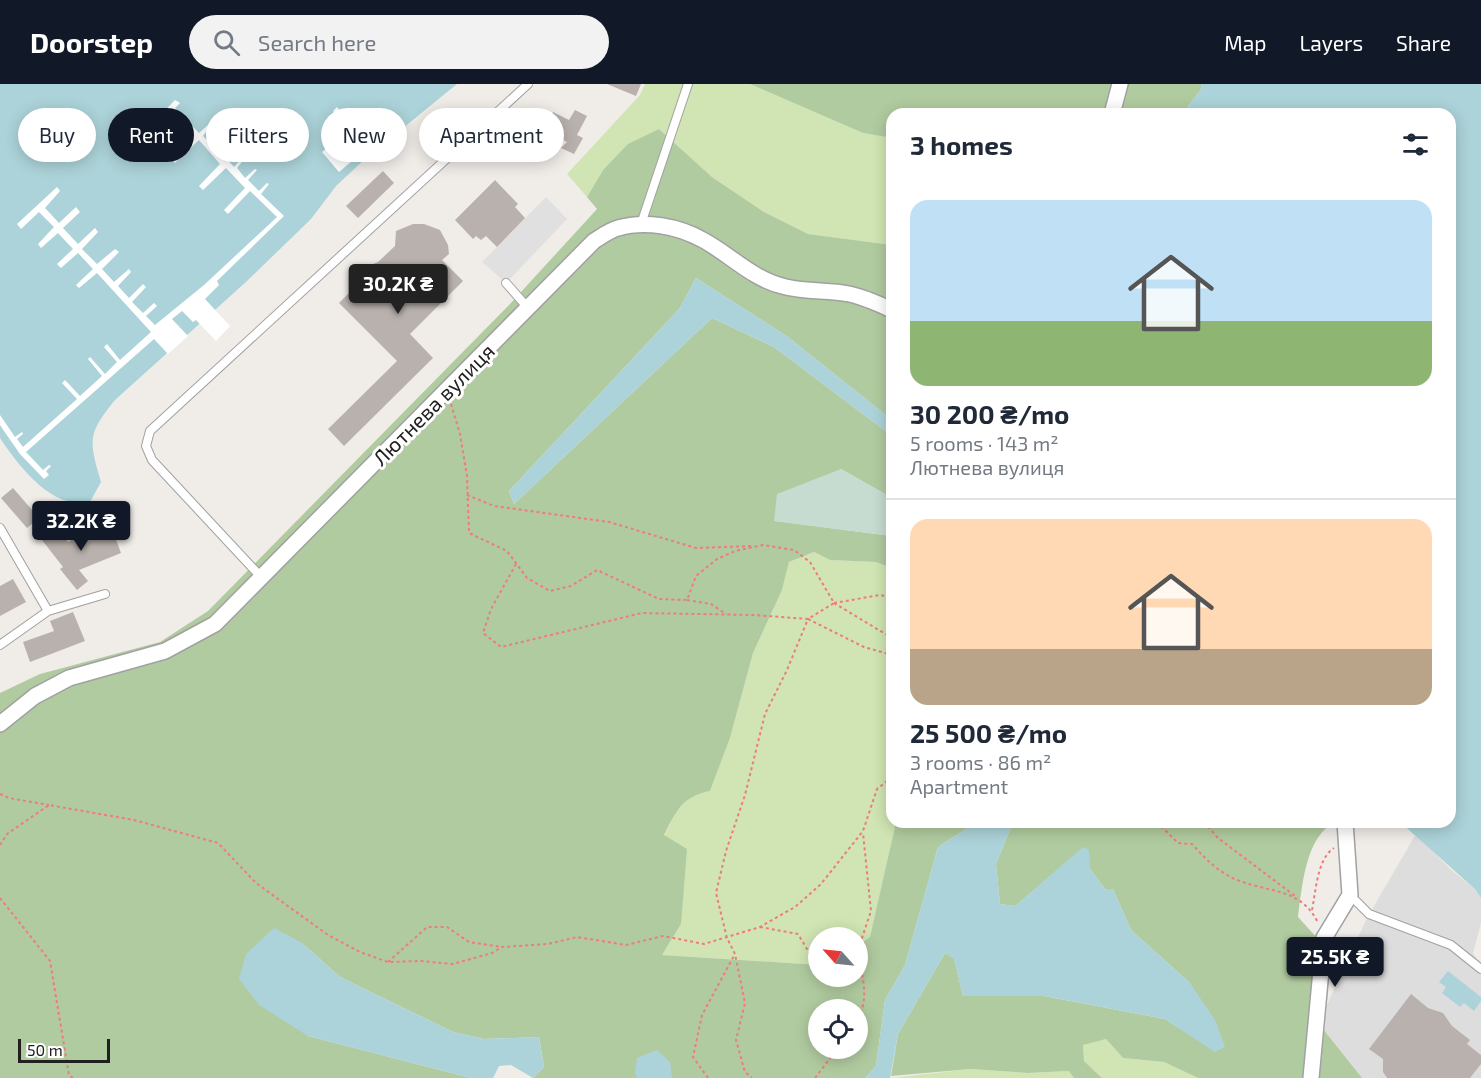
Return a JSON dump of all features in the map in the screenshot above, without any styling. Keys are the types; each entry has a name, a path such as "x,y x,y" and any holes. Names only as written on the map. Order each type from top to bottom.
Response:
{"street":[{"path":"1114,108 1120,84"},
{"name":"Лютнева вулиця","path":"0,724 35,696 69,678 165,651 215,624 594,241 617,228 641,224 661,226 702,239 752,274 768,281 786,287 850,294 886,308"},
{"path":"1311,1078 1324,938 1350,895 1346,828"}],"lane":[{"path":"262,578 152,460 146,446 150,431 528,84"},
{"path":"641,224 688,84"},
{"path":"506,283 528,308"},
{"path":"0,528 48,612"},
{"path":"0,645 48,612 105,594"},
{"path":"1350,895 1369,914 1451,945 1481,969"}],"path":[{"path":"447,390 460,434 467,476 469,533 507,551 526,578 550,591 572,586 597,570 659,599 711,604 727,614"},
{"path":"466,495 494,506 609,522 696,548 763,545 794,550 810,562 834,603 886,634"},
{"path":"687,600 696,576 717,559 735,551 763,545"},
{"path":"516,564 491,609 483,633 501,647 642,613 727,614 808,619 864,647 886,652"},
{"path":"752,1078 745,1072 736,1040 745,1003 735,954 727,938 716,893 726,851 745,795 765,714 787,670 808,619 834,603 880,595 886,596"},
{"path":"388,962 427,927 447,927 469,942 502,947 548,944 577,937 626,945 663,936 704,944 760,927 795,907 812,891 863,831 877,789 886,782"},
{"path":"0,794 49,806 134,820 218,843 256,883 328,935 360,952 388,962 420,961 453,964 492,953 502,947"},
{"path":"0,845 7,834 49,806"},
{"path":"1163,828 1178,843 1192,844 1212,865 1228,876 1296,897"},
{"path":"1209,828 1218,838 1312,910 1324,938"},
{"path":"863,831 872,911 866,927"},
{"path":"1312,910 1325,858 1328,852 1347,840"},
{"path":"0,898 50,961 69,1075 73,1078"},
{"path":"760,927 798,934 808,951"},
{"path":"708,1078 693,1057 695,1047 702,1015 735,954"},
{"path":"815,1078 830,1059"}],"shaded area":[{"path":"546,197 567,219 506,283 482,262"},
{"path":"1416,834 1450,869 1475,889 1481,898 1481,923 1473,953 1481,966 1481,1078 1321,1078 1327,1005 1367,918"}],"green space":[{"path":"645,84 750,84 863,133 886,137 886,244 808,234 764,212 712,177 659,129 603,170 587,197 567,174 640,95"},
{"path":"750,84 1202,84 1200,91 1187,108 886,108 886,137 863,133"},
{"path":"659,129 712,177 764,212 808,234 886,244 886,415 788,337 696,278 680,308 509,491 514,504 712,318 774,347 886,431 886,495 841,469 775,521 886,535 886,566 876,562 830,560 814,552 789,562 782,590 753,653 730,738 710,791 700,793 686,801 676,812 664,835 687,849 681,924 662,955 808,964 808,987 868,987 868,938 895,828 968,828 938,847 905,965 885,1000 876,1066 865,1078 533,1078 544,1067 539,1037 484,1039 453,1032 340,977 302,943 308,1036 471,1078 0,1078 0,693 40,674 160,642 208,611 510,304 597,209 587,197 603,170 628,144"},
{"path":"841,469 886,495 886,535 774,521 777,494"},
{"path":"814,552 830,560 876,562 886,566 886,828 895,828 870,938 868,939 868,927 808,927 808,964 662,955 681,924 664,836 676,812 693,794 710,791 730,738 753,653 782,590 789,562"},
{"path":"1011,828 1326,828 1311,851 1298,917 1318,939 1311,1014 1362,1078 1198,1078 1164,1062 1123,1058 1106,1039 1083,1045 1084,1061 1102,1078 1074,1078 1069,1071 1028,1073 971,1069 891,1076 898,1034 945,953 954,958 963,996 1044,996 1165,1019 1190,1035 1190,983 1131,930 1113,889 1105,889 1090,869 1083,848 1015,906 1000,904 996,864"},
{"path":"1106,1039 1123,1058 1164,1062 1198,1078 1102,1078 1084,1061 1083,1044"},
{"path":"971,1069 1028,1073 1070,1071 1074,1078 890,1078"}],"water":[{"path":"0,84 457,84 428,108 419,108 419,115 407,125 407,108 321,108 321,162 362,162 336,186 311,219 247,281 115,400 99,421 93,438 94,457 101,482 90,502 76,503 49,493 27,473 0,438"},
{"path":"1202,84 1481,84 1481,898 1475,889 1407,828 1456,828 1456,108 1187,108 1200,91"},
{"path":"696,278 788,337 886,415 886,431 774,347 712,318 514,504 509,491 680,308"},
{"path":"968,828 1011,828 996,864 1000,904 1015,906 1083,847 1089,850 1090,869 1105,889 1113,889 1131,930 1190,983 1215,1020 1225,1047 1215,1052 1165,1019 1044,996 963,996 954,959 945,953 898,1034 890,1078 865,1078 876,1066 885,1000 905,965 938,847"},
{"path":"274,928 302,943 340,977 453,1032 484,1039 539,1037 544,1067 533,1078 511,1065 499,1066 493,1078 471,1078 308,1036 259,1005 239,979 246,954"},
{"path":"1448,971 1481,997 1474,1011 1464,1003 1460,1007 1442,993 1446,987 1439,982"},
{"path":"657,1050 670,1062 672,1078 637,1078 635,1073 637,1058"}],"pier":[{"path":"175,100 180,103 175,108 167,108"},
{"path":"206,127 203,136 206,139 206,148 199,140 194,145 194,128 199,133"},
{"path":"218,162 230,162 234,167 242,162 237,168 245,178 255,169 257,170 248,180 259,191 267,183 269,184 261,194 284,216 217,281 219,285 205,299 230,326 216,341 196,320 193,322 182,311 172,319 188,336 168,354 154,339 26,452 43,470 51,466 46,471 49,475 44,479 20,454 4,431 0,425 0,415 15,437 22,432 23,434 17,439 23,447 77,399 62,383 65,380 80,396 102,376 88,359 90,357 105,374 117,362 104,347 107,344 120,360 151,332 97,273 79,288 76,285 93,269 78,253 61,268 57,264 73,249 58,233 41,248 38,244 54,227 39,212 21,229 17,224 57,187 60,191 45,208 59,223 76,207 80,212 63,228 78,244 95,228 98,232 82,249 97,264 115,249 119,252 102,269 114,282 129,269 131,272 118,286 129,298 143,284 146,287 132,302 143,313 154,303 157,306 146,316 155,325 204,285 277,217 250,191 228,214 224,210 245,188 226,168 203,190 199,186 220,164"},
{"path":"330,162 351,162 339,172"}],"building":[{"path":"607,84 641,84 636,96"},
{"path":"575,110 587,116 577,135 583,138 574,154 564,149 567,142 564,140 564,118 569,120"},
{"path":"383,171 394,183 358,218 346,206"},
{"path":"495,180 518,204 515,207 525,218 497,247 486,236 481,240 476,236 473,239 455,220"},
{"path":"413,224 424,224 440,230 448,245 449,254 442,260 463,281 410,334 433,358 344,446 328,429 397,361 339,303 367,275 361,269 378,262 395,246 396,231"},
{"path":"13,488 39,518 27,528 1,498"},
{"path":"100,525 108,540 115,537 121,553 79,570 88,581 77,590 60,569 63,567 42,540 58,528 68,542"},
{"path":"13,579 26,602 0,616 0,586"},
{"path":"73,612 85,641 30,662 23,642 54,631 50,621"},
{"path":"1411,994 1428,1008 1443,1013 1452,1026 1470,1040 1467,1044 1481,1055 1481,1064 1470,1078 1387,1078 1383,1072 1383,1059 1369,1049"}]}
